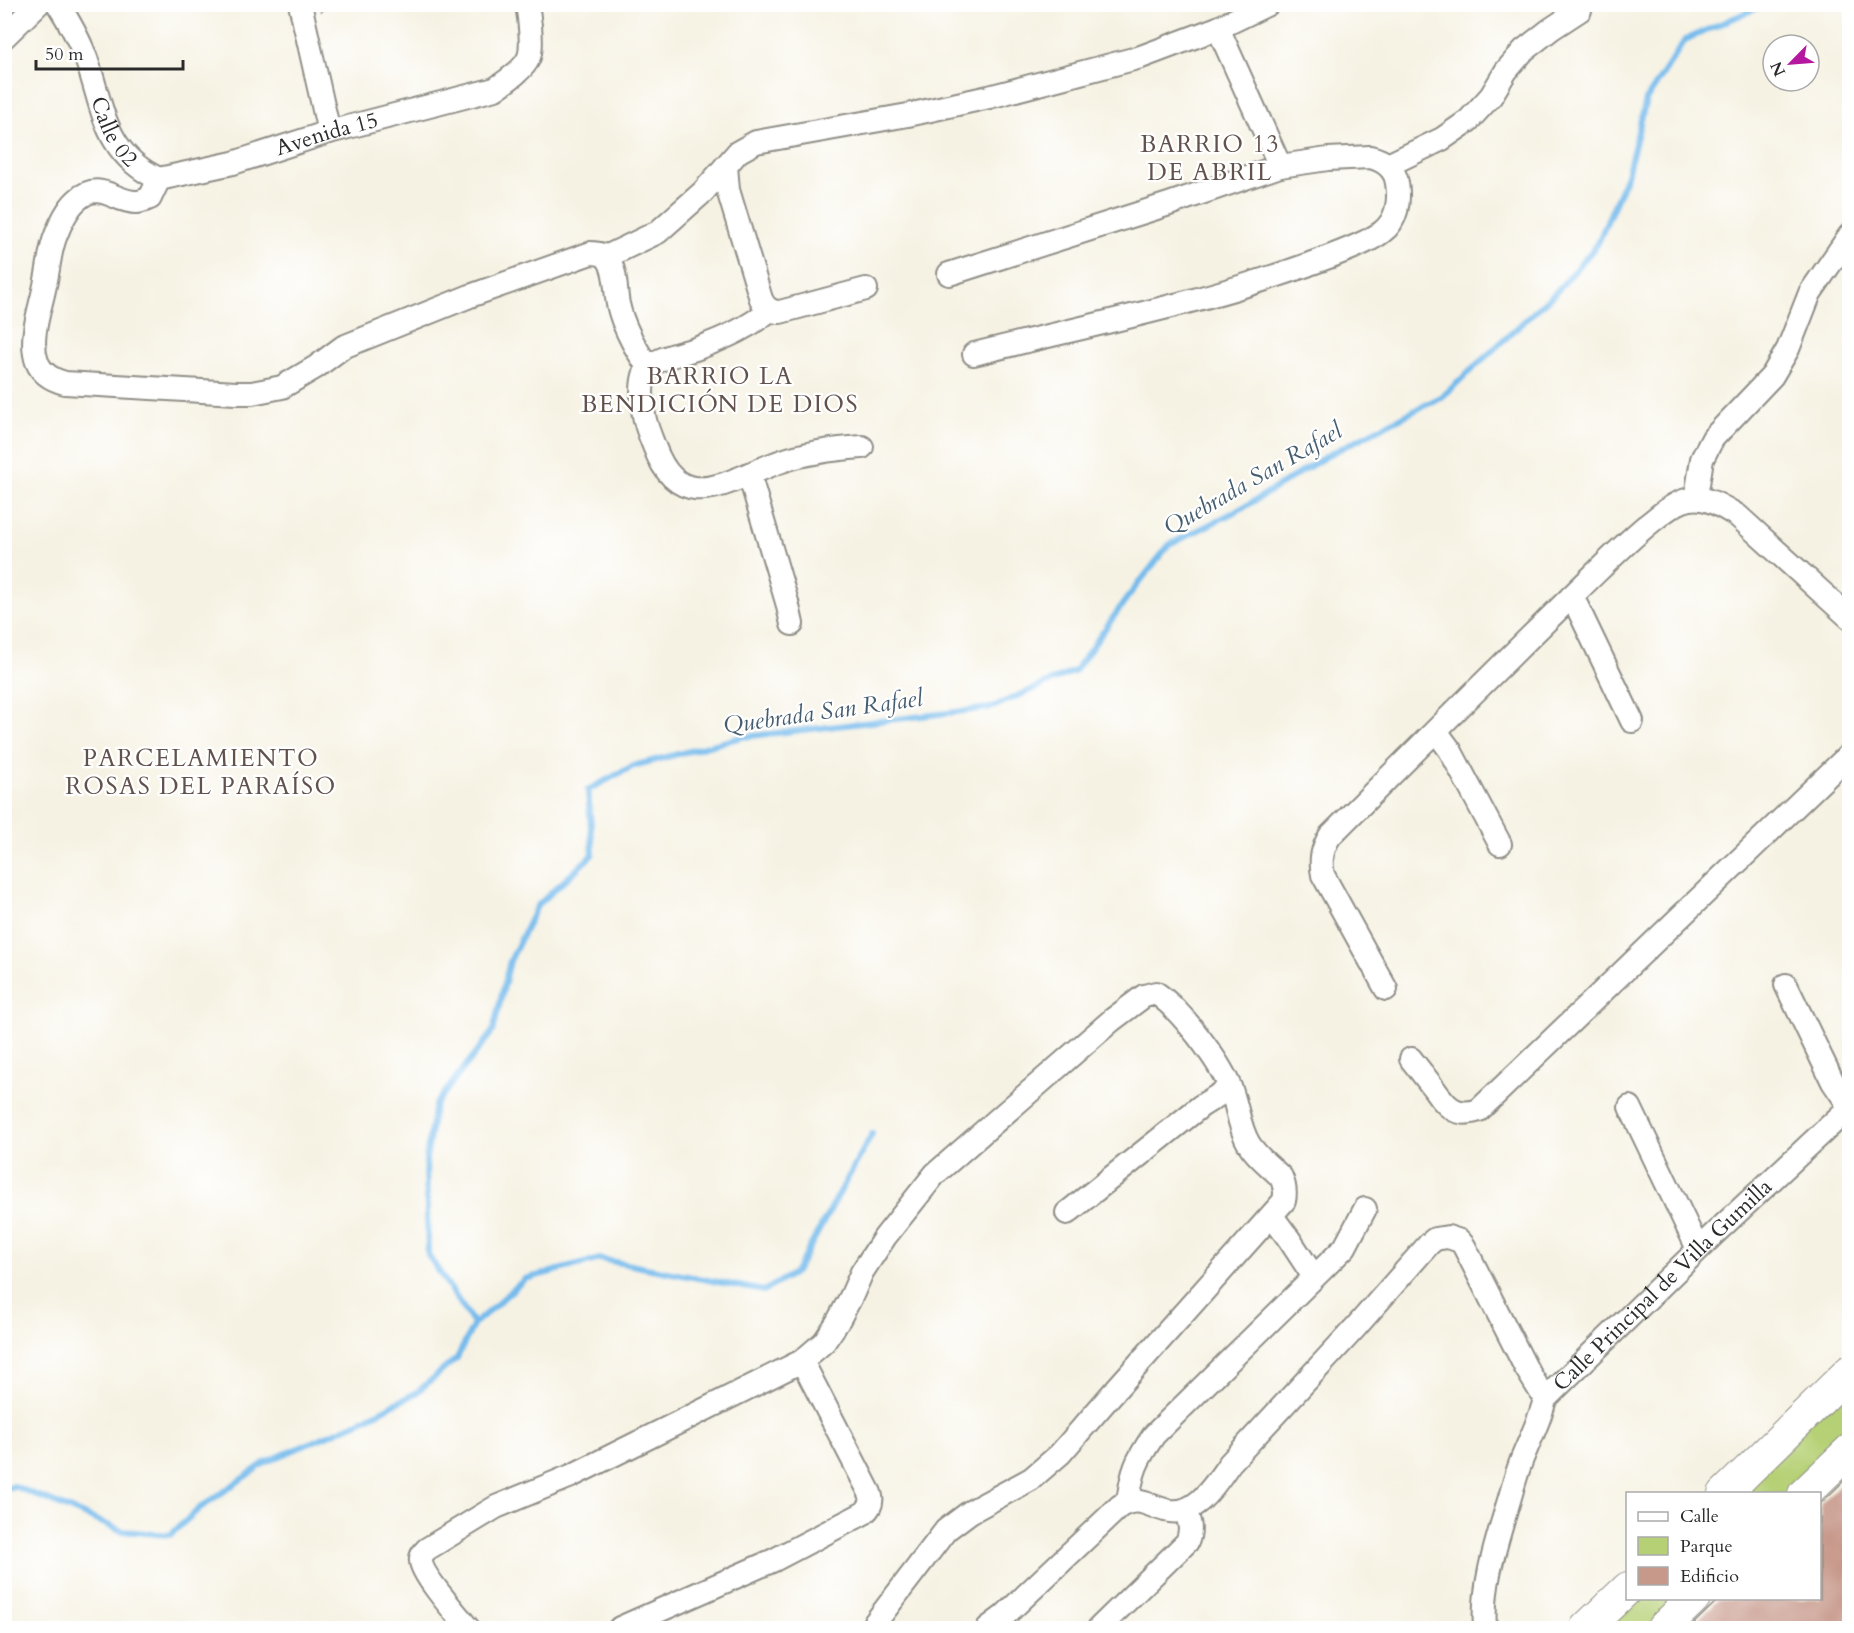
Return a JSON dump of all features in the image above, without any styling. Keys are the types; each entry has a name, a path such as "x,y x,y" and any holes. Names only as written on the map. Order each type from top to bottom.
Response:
{"main road":[{"path":"1726,1492 1850,1371"},
{"path":"1806,1492 1850,1450"},
{"path":"1586,1629 1626,1590"},
{"path":"1663,1629 1693,1600"}],"street":[{"path":"4,37 38,4"},
{"name":"Calle 02","path":"58,4 73,28 85,55 108,127 120,148 144,172 159,179"},
{"path":"300,4 329,132"},
{"name":"Avenida 15","path":"159,179 233,162 329,132 495,89 514,76 529,57 531,27 527,4"},
{"path":"606,257 658,232 703,192 738,152 756,142 908,115 989,97 1141,57 1218,28 1268,4"},
{"path":"1388,165 1442,139 1468,121 1491,96 1506,71 1524,50 1580,10"},
{"path":"1218,28 1280,166"},
{"path":"949,274 1298,162 1376,158 1388,165 1398,184 1396,211 1388,226 1375,237 1337,254 1258,282 1192,301 974,354"},
{"path":"726,166 728,190 763,304 770,310 780,312 866,289"},
{"path":"159,179 150,198 138,202 123,200 104,192 85,194 72,205 55,236 35,327 35,355 45,374 58,382 236,393 267,391 296,380 343,346 585,254 598,253 606,257 614,276 621,317 648,367"},
{"path":"1696,497 1702,459 1713,438 1772,376 1788,349 1810,293 1850,235"},
{"path":"770,310 755,322 733,334 657,361 648,367 642,377 645,420 659,460 671,476 680,483 699,489 719,486 781,461 813,452 862,447"},
{"path":"749,474 792,624"},
{"path":"1386,989 1323,875 1324,845 1330,836 1572,596 1657,517 1685,500 1696,497 1708,500 1738,516 1850,618"},
{"path":"1572,596 1632,721"},
{"path":"1436,731 1450,750 1500,844"},
{"path":"1411,1059 1450,1108 1463,1113 1479,1110 1850,754"},
{"path":"1786,985 1833,1082 1850,1107"},
{"path":"468,1629 425,1573 420,1560 427,1549 496,1507 571,1476 801,1361 824,1342 837,1323 862,1272 885,1237 935,1174 1112,1020 1144,996 1156,993 1171,1005 1207,1050 1230,1088 1240,1125 1248,1142 1284,1182 1286,1194 1284,1201 1060,1454 1031,1479 970,1512 946,1530 871,1629"},
{"path":"1067,1213 1201,1106 1230,1088"},
{"path":"1630,1107 1698,1249"},
{"name":"Calle Principal de Villa Gumilla","path":"1485,1629 1487,1582 1495,1546 1521,1460 1540,1418 1545,1399 1698,1249 1850,1107"},
{"path":"1128,1502 1131,1479 1138,1459 1154,1435 1345,1247 1365,1209"},
{"path":"1272,1216 1314,1277"},
{"path":"988,1629 1113,1512 1128,1502 1147,1502 1165,1510 1185,1510 1194,1506 1214,1486 1230,1463 1356,1328 1421,1252 1435,1239 1454,1238 1464,1246 1526,1368 1545,1399"},
{"path":"620,1629 648,1623 774,1560 864,1513 869,1508 872,1499 870,1493 801,1361"},
{"path":"1099,1629 1187,1542 1191,1534 1190,1521 1185,1510"}],"green space":[{"path":"1849,1375 1849,1446 1802,1492 1730,1492"},
{"path":"1626,1600 1690,1600 1659,1628 1591,1628"}],"building":[{"path":"1850,1475 1849,1629 1688,1629 1718,1600 1821,1600 1821,1503"}],"waterway":[{"name":"Quebrada San Rafael","path":"474,1324 428,1255 426,1158 435,1105 493,1031 510,961 537,906 593,854 588,790 633,766 742,737 990,708 1075,671 1127,598 1169,545 1246,506 1330,454 1443,396 1557,291 1597,245 1627,175 1646,100 1685,40 1765,4"},
{"name":"Quebrada San Rafael","path":"4,1489 14,1486 122,1531 170,1535 200,1508 266,1462 361,1421 416,1393 457,1358 474,1324 525,1279 600,1259 764,1291 796,1272 872,1134"}],"district":[{"name":"BARRIO 13 DE ABRIL","path":"1210,158"},
{"name":"BARRIO LA BENDICIÓN DE DIOS","path":"720,390"},
{"name":"PARCELAMIENTO ROSAS DEL PARAÍSO","path":"201,772"}]}
